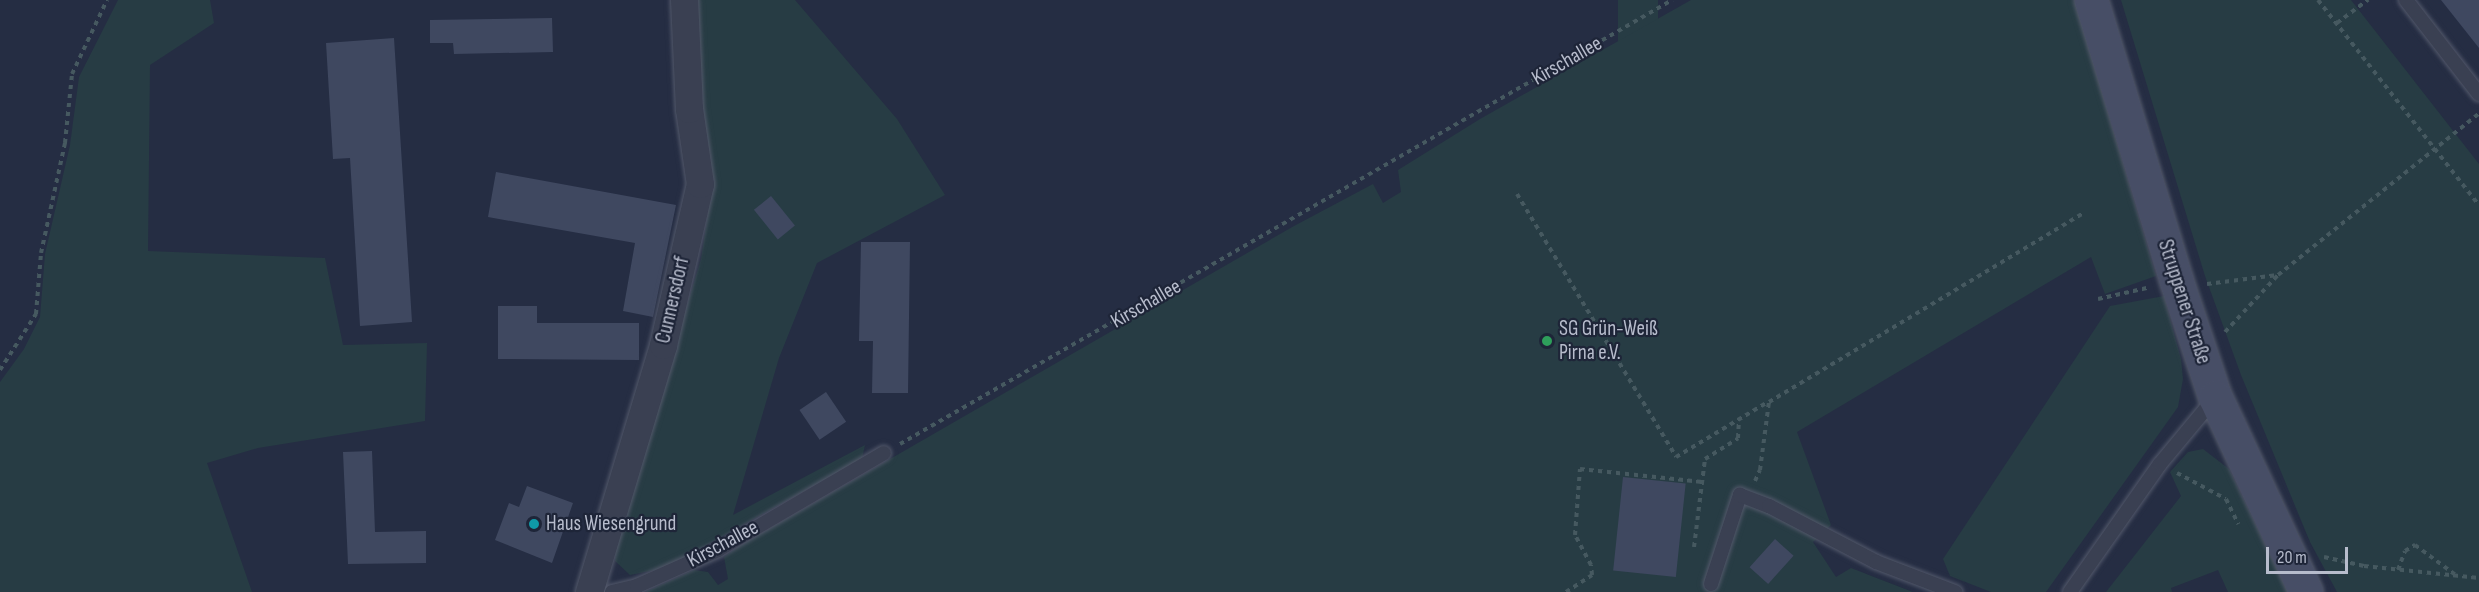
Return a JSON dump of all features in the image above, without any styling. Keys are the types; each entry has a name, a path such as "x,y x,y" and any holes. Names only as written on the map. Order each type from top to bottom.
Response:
{"main road":[{"name":"Struppener Straße","path":"2091,0 2215,397 2306,592"}],"street":[{"name":"Cunnersdorf","path":"589,592 663,345 700,184 689,109 684,0"}],"lane":[{"path":"2406,0 2479,94"},
{"path":"2070,592 2160,464 2215,397"},
{"name":"Kirschallee","path":"612,592 637,586 718,550 884,453"},
{"path":"1711,584 1740,495 1769,506 1876,562 1955,592"}],"path":[{"path":"0,370 36,314 41,253 65,143 72,74 107,0"},
{"name":"Kirschallee","path":"884,453 1672,0"},
{"path":"2318,0 2479,205"},
{"path":"2337,24 2368,0"},
{"path":"2201,357 2278,275 2479,114"},
{"path":"1517,194 1677,458 2082,214"},
{"path":"2098,299 2178,284 2278,275"},
{"path":"1749,499 1760,470 1769,402"},
{"path":"1694,547 1701,512 1705,459 1738,438 1739,419"},
{"path":"2160,464 2226,499 2241,530"},
{"path":"1566,592 1592,575 1591,565 1575,536 1580,469 1702,482"},
{"path":"2398,570 2405,551 2415,545 2457,576"},
{"path":"2286,548 2364,566 2479,578"}],"shaded area":[{"path":"118,0 210,0 214,23 150,65 148,251 325,258 343,345 427,343 425,421 258,448 207,463 252,592 0,592 0,382 24,349 40,317 45,254 70,145 79,77"},
{"path":"691,0 795,0 897,119 945,195 817,263 779,358 733,515 865,445 862,459 665,568 630,575 615,561 616,538 701,259 712,185 705,146"},
{"path":"1618,0 1658,0 1658,592 1618,592"},
{"name":"SG Grün-Weiß Pirna e.V.","path":"1691,0 2075,0 2156,276 2105,294 2091,257 1797,432 1831,525 1813,542 1836,577 1851,568 1913,592 645,592 694,570 708,572 718,585 728,579 724,557 741,545 1294,226 1373,184 1383,203 1401,192 1398,170 1480,119"},
{"path":"2121,0 2351,0 2479,164 2479,592 2337,592 2310,542 2241,375 2205,276"},
{"path":"2164,296 2181,359 2183,379 2178,407 2046,592 1991,592 1950,576 1943,559 2110,306"},
{"path":"2203,449 2229,469 2288,592 2228,592 2218,570 2171,588 2172,592 2106,592 2181,496 2170,472 2188,452"}],"building":[{"path":"2441,0 2479,0 2479,48"},
{"path":"552,18 553,52 454,54 453,43 430,43 430,20"},
{"path":"394,38 412,322 360,326 350,158 333,159 326,43"},
{"path":"496,172 676,205 653,317 623,311 635,243 488,217"},
{"path":"771,196 795,226 778,239 754,210"},
{"path":"861,242 910,242 908,393 872,393 873,341 859,341"},
{"path":"498,306 537,306 537,323 639,323 639,360 498,359"},
{"path":"826,392 846,422 820,440 799,410"},
{"path":"372,451 375,532 426,531 426,563 348,564 343,452"},
{"path":"1623,477 1686,484 1676,577 1613,570"},
{"name":"Haus Wiesengrund","path":"527,486 573,503 552,563 495,540 509,503 519,507"},
{"path":"1775,539 1794,556 1768,584 1750,567"}],"place":[{"name":"SG Grün-Weiß Pirna e.V.","path":"1547,341"},
{"name":"Haus Wiesengrund","path":"534,524"}]}
